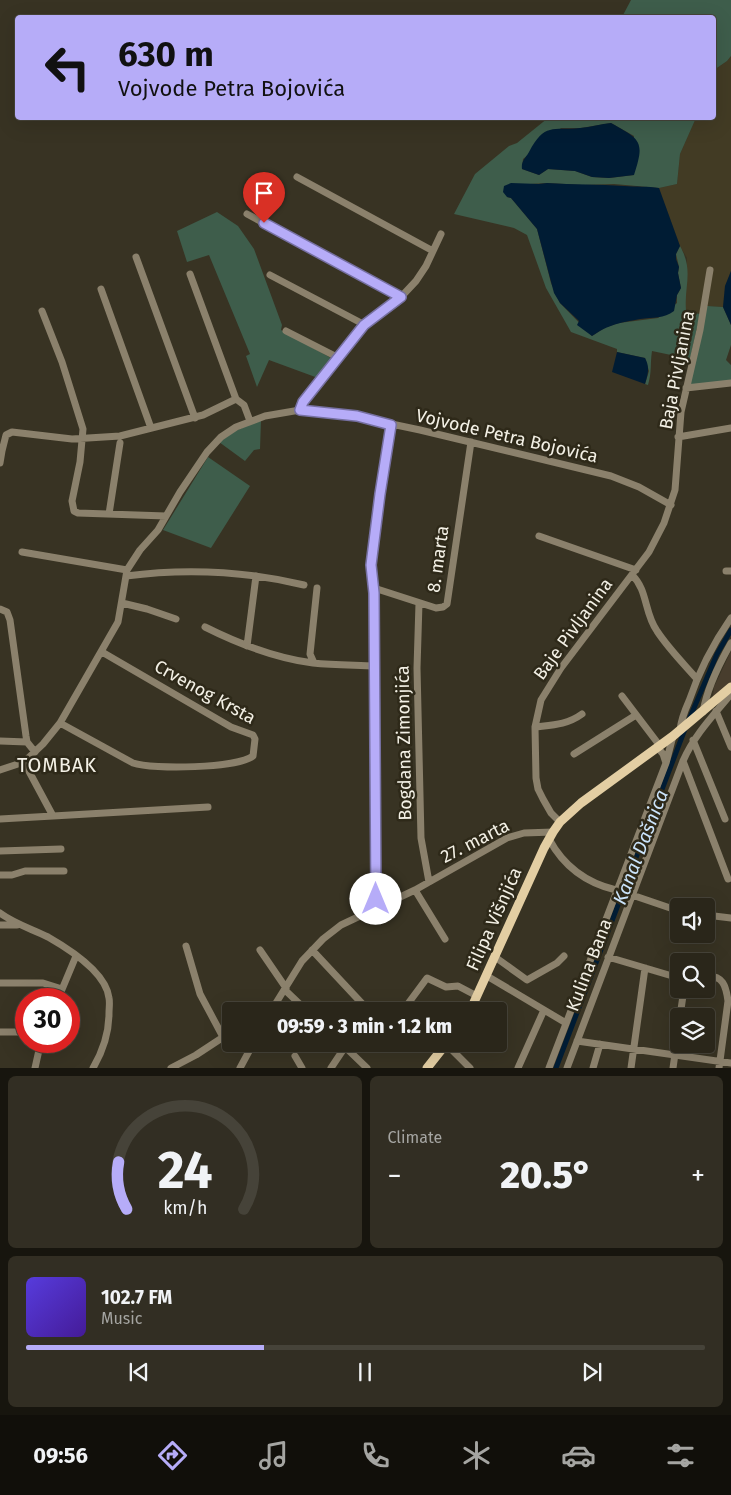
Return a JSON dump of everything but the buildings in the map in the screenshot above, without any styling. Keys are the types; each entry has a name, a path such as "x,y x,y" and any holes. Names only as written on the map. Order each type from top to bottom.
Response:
{"main road":[{"name":"Filipa Višnjića","path":"474,1002 551,836 560,822 588,797 677,733 704,717 731,687"},
{"path":"427,1068 440,1052"}],"street":[{"path":"297,177 433,251"},
{"path":"247,214 401,297"},
{"path":"300,410 303,402 364,325 401,297 422,273 441,234"},
{"path":"136,257 195,418"},
{"name":"Baja Pivljanina","path":"671,505 675,490 678,437 686,388 700,330 710,270"},
{"path":"190,274 236,399 244,405 250,421"},
{"path":"270,275 364,325"},
{"path":"101,289 151,428"},
{"path":"42,311 79,412 83,429 72,506 74,511 78,513 166,516"},
{"path":"286,331 339,358"},
{"path":"686,388 731,383"},
{"path":"0,462 6,435 12,432 57,438 120,436 195,418 236,399"},
{"name":"Vojvode Petra Bojovića","path":"0,770 24,762 60,723 118,622 127,573 140,550 158,530 213,445 236,427 250,421 264,416 300,410 357,416 611,476 639,487 671,505"},
{"path":"376,910 374,588 371,577 371,565 391,425"},
{"path":"678,437 731,428"},
{"name":"8. marta","path":"374,588 436,608 447,604 471,442"},
{"path":"108,514 120,443"},
{"name":"Baje Pivljanina","path":"560,822 551,813 538,789 535,766 535,727 541,700 549,685 656,540 671,505"},
{"name":"Baje Pivljanina","path":"539,536 634,572"},
{"path":"22,552 127,573 191,571 256,576 304,585"},
{"path":"634,572 642,588 649,617 657,631 697,679"},
{"path":"247,646 256,576"},
{"path":"314,663 310,654 317,588"},
{"path":"122,603 176,619"},
{"name":"Bogdana Zimonjića","path":"419,603 417,668 421,838 428,882"},
{"path":"0,608 7,612 10,620 27,742 35,752"},
{"path":"549,1068 697,679 713,646 731,618"},
{"path":"205,627 247,646 273,654 314,663 375,666"},
{"path":"704,717 712,682 731,643"},
{"name":"Crvenog Krsta","path":"60,723 134,763 147,766 226,764 244,761 253,756 255,739 253,735 231,727 102,652"},
{"path":"622,696 659,747 666,763"},
{"name":"Kulina Bana","path":"567,1068 683,761 704,717 716,711 730,697"},
{"path":"716,711 731,747"},
{"path":"535,727 559,725 573,720 582,714"},
{"path":"574,754 636,714"},
{"path":"693,740 725,819"},
{"path":"0,741 27,742"},
{"path":"683,761 728,879"},
{"path":"24,762 53,816"},
{"path":"0,819 208,807"},
{"name":"27. marta","path":"277,1002 302,962 323,939 341,925 415,890 507,838 524,833 551,836"},
{"path":"551,836 562,860 581,877 592,883 616,890"},
{"path":"0,851 61,849"},
{"path":"0,875 12,875 25,871 64,872"},
{"path":"415,890 445,939"},
{"path":"632,895 670,908"},
{"path":"0,913 19,925 49,938 97,972 104,982 109,998 109,1022 106,1038 93,1068"},
{"path":"715,916 731,918"},
{"path":"0,925 19,925"},
{"path":"186,946 200,994 222,1036"},
{"path":"260,950 285,989 298,1002"},
{"path":"312,950 361,1002"},
{"path":"62,988 76,956"},
{"path":"495,957 527,980 557,963 564,956"},
{"path":"608,956 670,975"},
{"path":"631,1068 645,968"},
{"path":"487,976 566,1023"},
{"path":"715,976 721,979 728,1001 720,1065"},
{"path":"409,1002 427,978 446,987 458,986 477,996"},
{"path":"0,983 43,983 59,988"},
{"path":"518,1068 544,1010"},
{"path":"0,1032 15,1032"},
{"path":"171,1068 222,1039"},
{"path":"577,1041 675,1055 720,1065 731,1064"},
{"path":"593,1068 600,1044"},
{"path":"240,1068 249,1052"},
{"path":"331,1068 339,1052"},
{"path":"350,1052 367,1068"},
{"path":"454,1052 470,1068"},
{"path":"35,1068 38,1053"},
{"path":"673,1068 675,1055"},
{"path":"295,1056 302,1068"}],"shaded area":[{"path":"731,56 731,271 725,286 723,307 707,306 700,314 686,310 687,258 680,246 659,188 677,184 680,154 695,120 716,120 716,69"},
{"path":"731,651 731,683 713,696 714,687"}],"green space":[{"path":"631,0 731,0 731,56 716,69 716,15 623,15"},
{"path":"546,120 695,120 680,154 677,184 659,188 614,184 530,184 507,197 511,198 537,229 551,283 560,303 592,336 606,327 619,323 658,318 677,303 677,295 681,288 676,254 680,246 688,271 686,310 700,314 690,359 652,351 648,385 645,384 649,371 645,358 617,352 617,349 571,332 546,288 527,235 514,228 454,214 475,174 509,146 517,143","holes":["611,123 634,136 634,175 609,178 592,177 575,171 548,169 539,175 522,169 523,159 561,128 581,128"]},
{"path":"217,212 238,226 254,249 282,325 281,330 331,358 332,360 318,378 269,360 257,387 246,356 250,354 209,255 187,262 177,231"},
{"path":"707,306 723,307 731,325 731,345 726,360 731,365 731,382 689,386"},
{"path":"261,420 260,449 254,450 245,461 219,442 235,431"},
{"path":"208,457 250,486 211,548 163,530"}],"water":[{"path":"611,123 629,134 638,143 639,155 634,175 609,178 592,177 575,171 548,169 539,175 522,169 522,164 535,142 545,132"},
{"path":"511,183 659,188 680,246 676,259 679,267 678,273 681,288 677,295 674,311 662,317 615,324 592,336 577,325 579,321 560,303 554,293 537,229 511,198 507,197 503,192 504,186"},
{"path":"731,271 731,325 723,307 725,286"},
{"path":"617,352 645,358 648,364 648,371 645,384 612,372"}],"waterway":[{"name":"Kanal Dašnica","path":"556,1068 685,729 717,654 731,630"}],"district":[{"name":"TOMBAK","path":"57,765"}],"route":[{"path":"264,223 401,297 364,325 303,402 300,410 357,416 391,425 371,565 371,577 374,588 376,899"}]}
